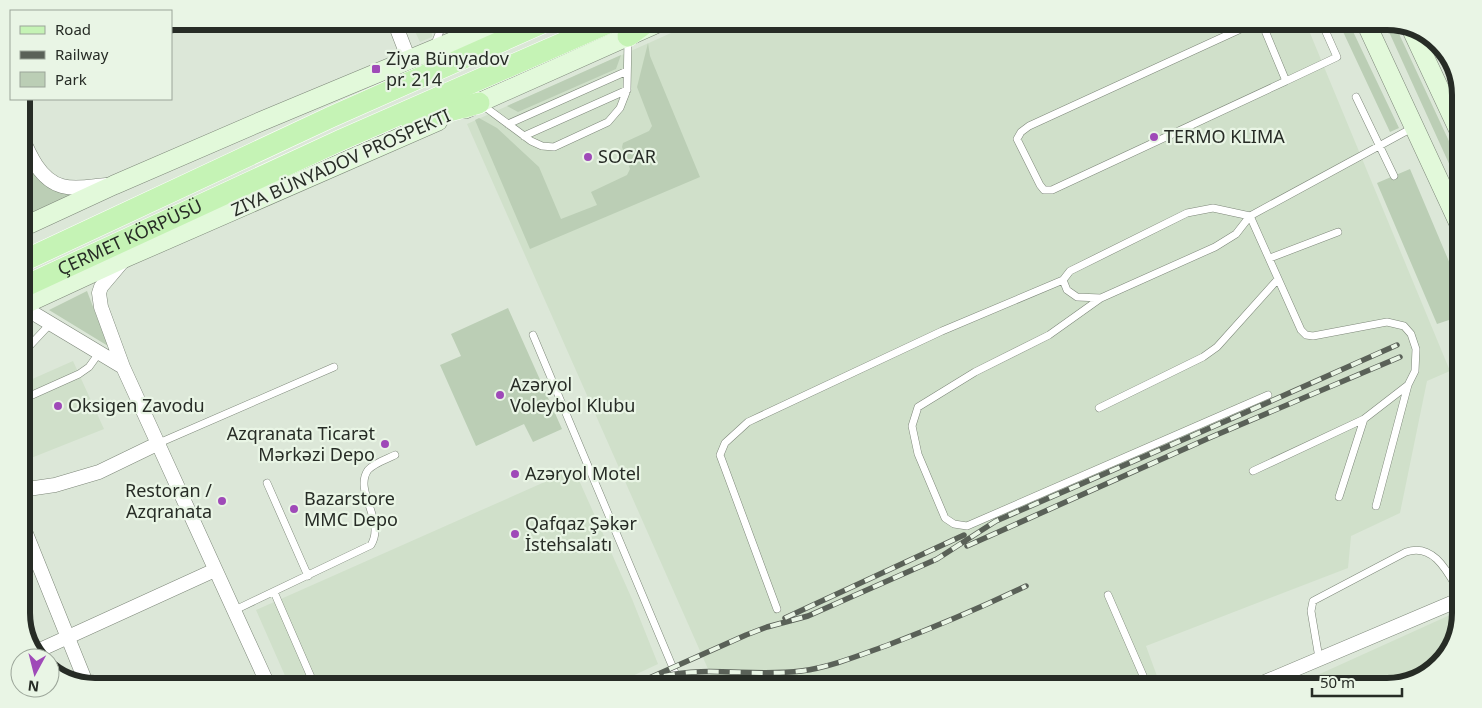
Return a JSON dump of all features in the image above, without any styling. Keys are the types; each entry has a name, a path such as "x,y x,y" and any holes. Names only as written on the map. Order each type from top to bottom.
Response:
{"main road":[{"path":"30,224 262,120 481,30"},
{"path":"331,117 527,30"},
{"name":"ZIYA BÜNYADOV PROSPEKTI","path":"266,174 592,30"},
{"path":"628,36 636,30"},
{"name":"ZIYA BÜNYADOV PROSPEKTI","path":"30,299 642,30"},
{"path":"1369,30 1452,208"},
{"path":"1415,37 1452,113"},
{"path":"331,117 409,60"},
{"path":"341,140 479,103"},
{"name":"ÇERMET KÖRPÜSÜ","path":"30,258 331,117"},
{"name":"ÇERMET KÖRPÜSÜ","path":"30,298 266,174"}],"street":[{"path":"397,30 409,60"},
{"path":"30,153 41,173 51,182 74,188 114,185"},
{"path":"127,257 104,281 99,293 101,307 123,367 265,678"},
{"path":"30,308 50,324 123,367"},
{"path":"30,489 55,485 99,472 159,443"},
{"path":"30,544 84,677"},
{"path":"46,648 215,570"},
{"path":"1274,678 1452,601"}],"lane":[{"path":"432,51 440,30"},
{"path":"1239,30 1029,126 1021,132 1017,139 1040,185 1044,190 1052,190 1337,57 1325,30"},
{"path":"1263,30 1286,81"},
{"path":"479,103 524,136 542,146 554,148 608,122 620,108 626,90 628,36"},
{"path":"508,124 627,71"},
{"path":"524,136 626,90"},
{"path":"1356,97 1381,145 1394,176"},
{"path":"1268,395 966,526 954,524 945,518 918,454 912,426 918,407 975,372 1049,335 1100,298 1215,247 1236,234 1250,216 1414,126"},
{"path":"777,609 720,455 724,443 748,422 942,331 1063,280 1070,271 1187,213 1213,208 1250,216"},
{"path":"1250,216 1301,330 1306,335 1312,336 1387,322 1404,326 1411,334 1416,349 1415,371 1408,385 1376,506"},
{"path":"1270,258 1338,232"},
{"path":"1099,408 1218,348 1278,279"},
{"path":"1063,280 1067,290 1077,296 1100,298"},
{"path":"30,345 50,324"},
{"path":"533,335 677,678"},
{"path":"30,396 79,374 90,367 99,354"},
{"path":"159,443 334,367"},
{"path":"1253,471 1364,419 1408,385"},
{"path":"1339,497 1364,419"},
{"path":"235,610 371,545 376,533 376,526 365,490 366,476 374,465 395,455"},
{"path":"267,483 308,576"},
{"path":"1319,658 1311,611 1313,601 1412,550 1422,550 1433,556 1443,565 1452,581"},
{"path":"274,592 311,678"},
{"path":"1108,595 1144,678"},
{"path":"1285,673 1287,678"}],"shaded area":[{"path":"414,30 432,30 432,37 420,42"},
{"path":"678,30 1309,30 1450,371 1427,381 1400,513 1351,536 1348,568 1146,646 1158,678 712,678 467,124"},
{"name":"Oksigen Zavodu","path":"73,361 104,429 30,458 30,380"},
{"name":"Qafqaz Şəkər İstehsalatı","path":"574,469 632,599 658,664 628,678 286,678 256,610"},
{"path":"1452,614 1451,626 1443,646 1430,662 1416,671 1404,676 1387,678 1311,678"}],"green space":[{"path":"1342,30 1352,30 1399,128 1390,132"},
{"path":"1388,30 1398,31 1452,148 1452,170"},
{"path":"648,43 650,56 700,177 530,249 475,120 479,118 497,128 539,167 561,219 597,205 591,192 627,175 630,169 622,147 623,143 649,131 652,126 637,87"},
{"path":"621,55 616,69 518,112 507,106"},
{"path":"30,165 48,187 60,192 77,194 30,215"},
{"path":"1410,169 1452,269 1452,319 1437,324 1377,183"},
{"path":"87,291 108,346 49,310"},
{"name":"Azəryol Voleybol Klubu","path":"508,308 562,429 533,442 524,424 476,446 440,365 461,356 451,334"}],"railway":[{"path":"649,678 746,635 808,616 937,559 996,521 1397,345"},
{"path":"967,546 1209,438 1400,357"},
{"path":"785,618 964,535"},
{"path":"664,676 698,672 784,673 823,667 888,645 975,610 1026,586"}],"place":[{"name":"Ziya Bünyadov pr. 214","path":"376,69"},
{"name":"TERMO KLIMA","path":"1154,137"},
{"name":"SOCAR","path":"588,157"},
{"name":"Azəryol Voleybol Klubu","path":"500,395"},
{"name":"Oksigen Zavodu","path":"58,406"},
{"name":"Azqranata Ticarət Mərkəzi Depo","path":"385,444"},
{"name":"Azəryol Motel","path":"515,474"},
{"name":"Restoran / Azqranata","path":"222,501"},
{"name":"Bazarstore MMC Depo","path":"294,509"},
{"name":"Qafqaz Şəkər İstehsalatı","path":"515,534"}]}
